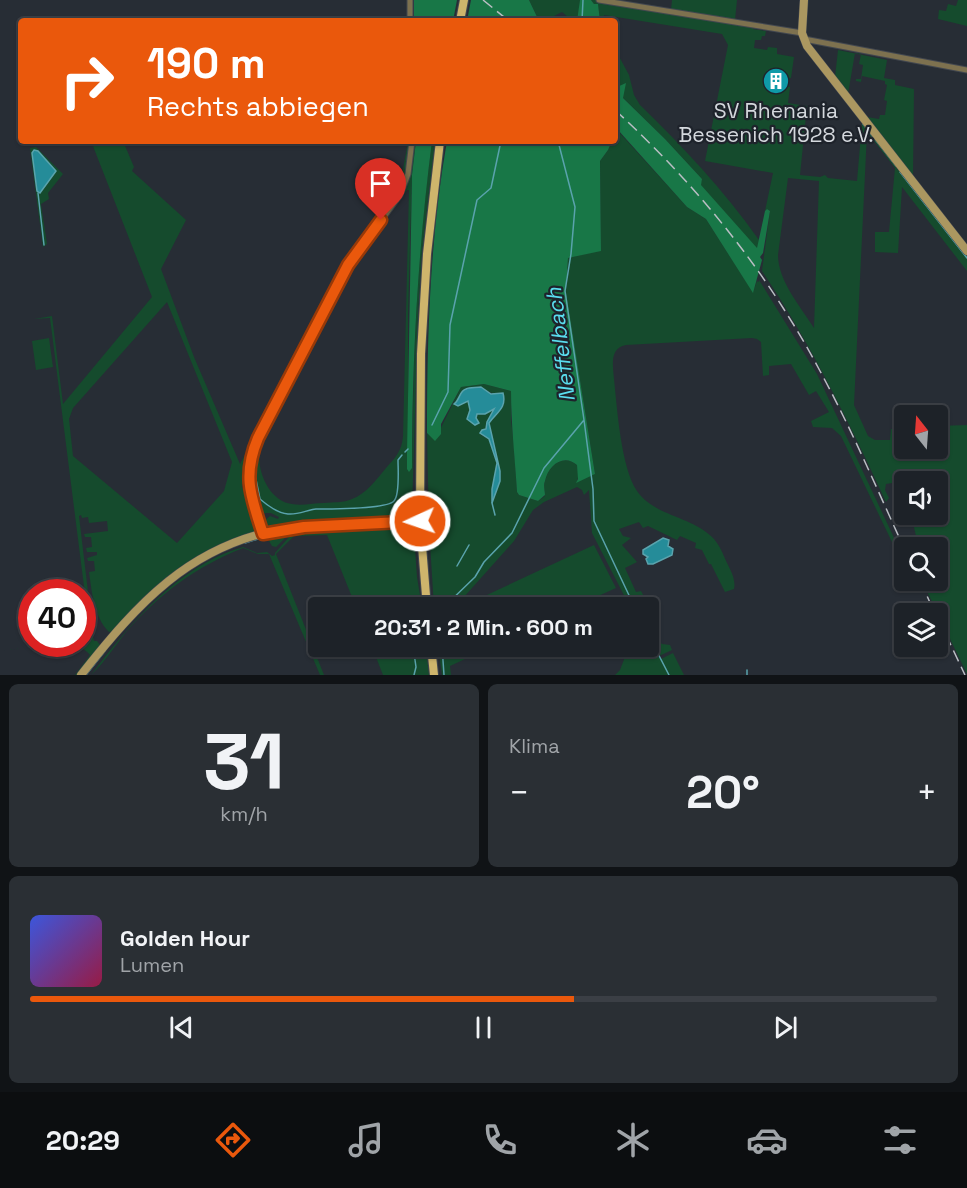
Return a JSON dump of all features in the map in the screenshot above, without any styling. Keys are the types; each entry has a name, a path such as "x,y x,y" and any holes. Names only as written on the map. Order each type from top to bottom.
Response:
{"main road":[{"path":"460,18 463,2"},
{"path":"426,597 420,521 421,354 427,254 440,144"},
{"path":"432,657 434,675"}],"street":[{"path":"410,0 410,18"},
{"path":"599,0 803,36 967,70"},
{"path":"804,0 803,36 810,51 967,251"},
{"path":"263,534 253,506 249,485 249,465 256,445 348,265 405,185 412,144"},
{"path":"81,675 132,613 168,580 207,554 263,534 304,527 420,521"}],"green space":[{"path":"414,0 457,0 454,18 414,18"},
{"path":"471,0 529,0 538,18 468,18"},
{"path":"529,0 580,0 579,18 569,18 562,12 550,18 538,18"},
{"path":"580,0 591,0 594,4 598,4 600,18 577,18"},
{"path":"591,0 612,0 671,10 672,0 737,0 735,20 754,23 753,29 766,31 761,40 755,40 754,48 767,50 768,47 777,48 777,54 794,57 791,78 770,77 769,82 790,87 788,103 807,106 800,175 820,177 825,175 828,178 857,181 862,123 967,255 967,271 902,187 898,253 875,252 875,232 889,232 895,168 867,132 854,405 868,436 875,440 890,440 891,429 894,429 894,459 948,459 948,426 967,425 967,674 948,635 948,603 933,603 927,591 948,591 948,537 916,537 913,525 948,525 948,471 894,471 894,486 892,483 886,484 885,490 889,498 886,502 828,384 797,327 762,271 770,211 767,209 765,211 773,173 705,161 728,45 722,34 604,15 604,18 600,18 598,5","holes":["788,178 819,181 814,328 797,303 782,274 778,255"]},
{"path":"958,0 967,0 967,26 938,19 939,10 946,11 948,4 956,6"},
{"path":"838,50 855,53 848,94 835,77"},
{"path":"618,55 629,75 634,95 640,105 731,203 759,240 757,249 700,185 702,179 618,93"},
{"path":"861,55 887,60 884,78 895,80 895,85 914,89 913,176 967,247 867,117 879,119 880,115 885,115 887,101 884,100 887,85 885,81 862,76 861,82 856,81 856,79 861,79 863,65 859,64"},
{"path":"626,83 623,98 702,179 701,185 757,248 765,211 767,209 770,211 763,253 760,257 762,260 753,293 706,219 687,207 618,130 618,87"},
{"path":"618,131 687,207 706,219 753,292 759,280 817,374 894,538 894,546 841,436 832,428 813,427 811,421 829,412 816,391 809,395 791,364 769,366 769,375 763,376 761,342 752,338 626,345 614,354 613,369 623,453 632,481 645,500 664,512 696,525 714,539 732,572 734,589 725,592 702,550 695,548 696,543 680,536 677,540 648,526 643,528 639,522 619,529 623,536 631,538 622,545 637,562 625,568 636,592 641,591 644,597 625,597 592,533 589,490 584,495 577,487 544,502 533,510 514,541 464,597 433,597 427,433 435,440 461,387 484,384 511,391 511,420 519,495 538,501 545,496 544,484 549,470 562,461 567,460 577,465 579,474 577,481 595,474 566,292 568,258 601,250 600,161 611,144 618,144","holes":["469,388 478,388 498,395 499,411 489,423 496,453 498,470 492,502 497,463 489,439 481,435 494,411 492,409 477,414 477,422 473,424 467,419 470,410 468,401 458,406 456,402 460,399 460,395"]},
{"path":"92,144 124,144 134,167 132,171 186,220 161,269 194,357 240,464 303,348 339,272 398,190 407,144 411,144 405,179 398,194 339,275 311,335 253,447 247,464 246,481 242,484 242,488 247,490 257,530 193,560 176,571 144,598 113,631 109,632 96,609 96,579 90,579 89,572 95,571 94,561 88,561 87,558 97,555 97,552 87,552 86,548 92,547 91,537 85,537 84,534 108,531 107,521 89,523 88,517 79,516 86,579 83,579 50,318 34,319 52,316 63,404 152,297","holes":["167,302 232,462 224,491 177,543 73,456 69,419 73,408"]},
{"path":"414,144 416,144 412,175 408,316 408,471 412,468 419,263 432,144 435,144 422,252 418,314 412,510 397,518 266,528 263,522 270,516 278,519 279,517 271,513 260,513 257,510 251,479 252,468 258,466 254,459 258,446 346,271 407,187","holes":["409,190 403,436 400,450 371,486 362,494 342,502 304,505 284,502 271,491 262,475 260,450 345,276"]},
{"path":"416,144 432,144 420,263 413,386 412,468 409,472 407,454 412,175"},
{"path":"446,144 611,144 600,161 601,251 568,258 566,292 595,474 576,483 577,465 567,460 557,462 549,470 544,484 545,495 538,501 519,495 517,492 511,391 484,384 461,387 441,424 441,434 435,441 427,433 433,250"},
{"path":"36,147 63,174 48,193 49,199 41,204 47,244 43,247 30,148"},
{"path":"49,338 53,367 36,370 32,341"},
{"path":"388,525 406,527 414,534 420,597 352,597 327,535 294,536 276,554 308,635 308,647 269,554 258,554 243,548 194,572 165,593 126,632 91,675 122,636 139,617 176,582 219,556 243,547 257,553 267,552 272,556 275,555 289,537 287,536 276,547 272,546 269,541 272,535 303,529"},
{"path":"594,545 616,588 596,597 482,597"},
{"path":"659,641 670,645 672,650 659,656"},
{"path":"673,653 684,675 615,675 620,670 625,657 659,656 661,659"},
{"path":"88,657 91,657 77,675 75,675"},
{"path":"312,657 317,657 324,675 320,675"},
{"path":"376,657 427,657 429,675 383,675"},
{"path":"440,657 469,657 450,666 451,675 442,675"}],"water":[{"path":"34,150 38,151 56,171 40,193 37,191 32,153"},
{"path":"481,387 491,394 503,393 504,398 500,410 489,423 500,471 500,481 492,503 497,463 489,439 480,433 486,429 494,409 485,414 477,414 476,418 479,423 475,425 467,419 470,410 468,401 458,406 454,404 464,390"},
{"path":"663,538 669,540 668,546 673,549 672,555 648,564 646,559 648,557 643,554 643,550"}],"waterway":[{"name":"Neffelbach","path":"582,18 583,0"},
{"path":"863,124 896,166"},
{"path":"432,425 448,392 450,325 477,200 491,188 500,144"},
{"name":"Neffelbach","path":"454,597 475,577 484,562 512,533 544,468 584,420 565,291 575,207 559,144"},
{"path":"900,172 967,258"},
{"path":"38,193 44,245"},
{"path":"584,420 593,489 594,521 630,597"},
{"path":"405,452 408,449"},
{"path":"254,470 260,499 269,507 280,512 292,514 316,509 381,506 389,504 396,498 398,460 402,455"},
{"path":"492,503 495,515"},
{"path":"245,543 261,538"},
{"path":"457,566 469,545"},
{"path":"86,675 105,651"},
{"path":"659,656 669,675"},
{"name":"Neffelbach","path":"414,675 415,657"},
{"path":"443,657 444,675"},
{"path":"747,670 747,675"}],"railway":[{"path":"483,0 505,18"},
{"path":"618,113 702,200 729,232 778,299 831,393 899,537"},
{"path":"925,591 930,603"},
{"path":"948,639 965,675"}],"place":[{"name":"SV Rhenania Bessenich 1928 e.V.","path":"776,81"}],"route":[{"path":"381,220 336,285 314,333 258,438 249,465 249,485 253,506 263,534 304,527 420,521"}]}
